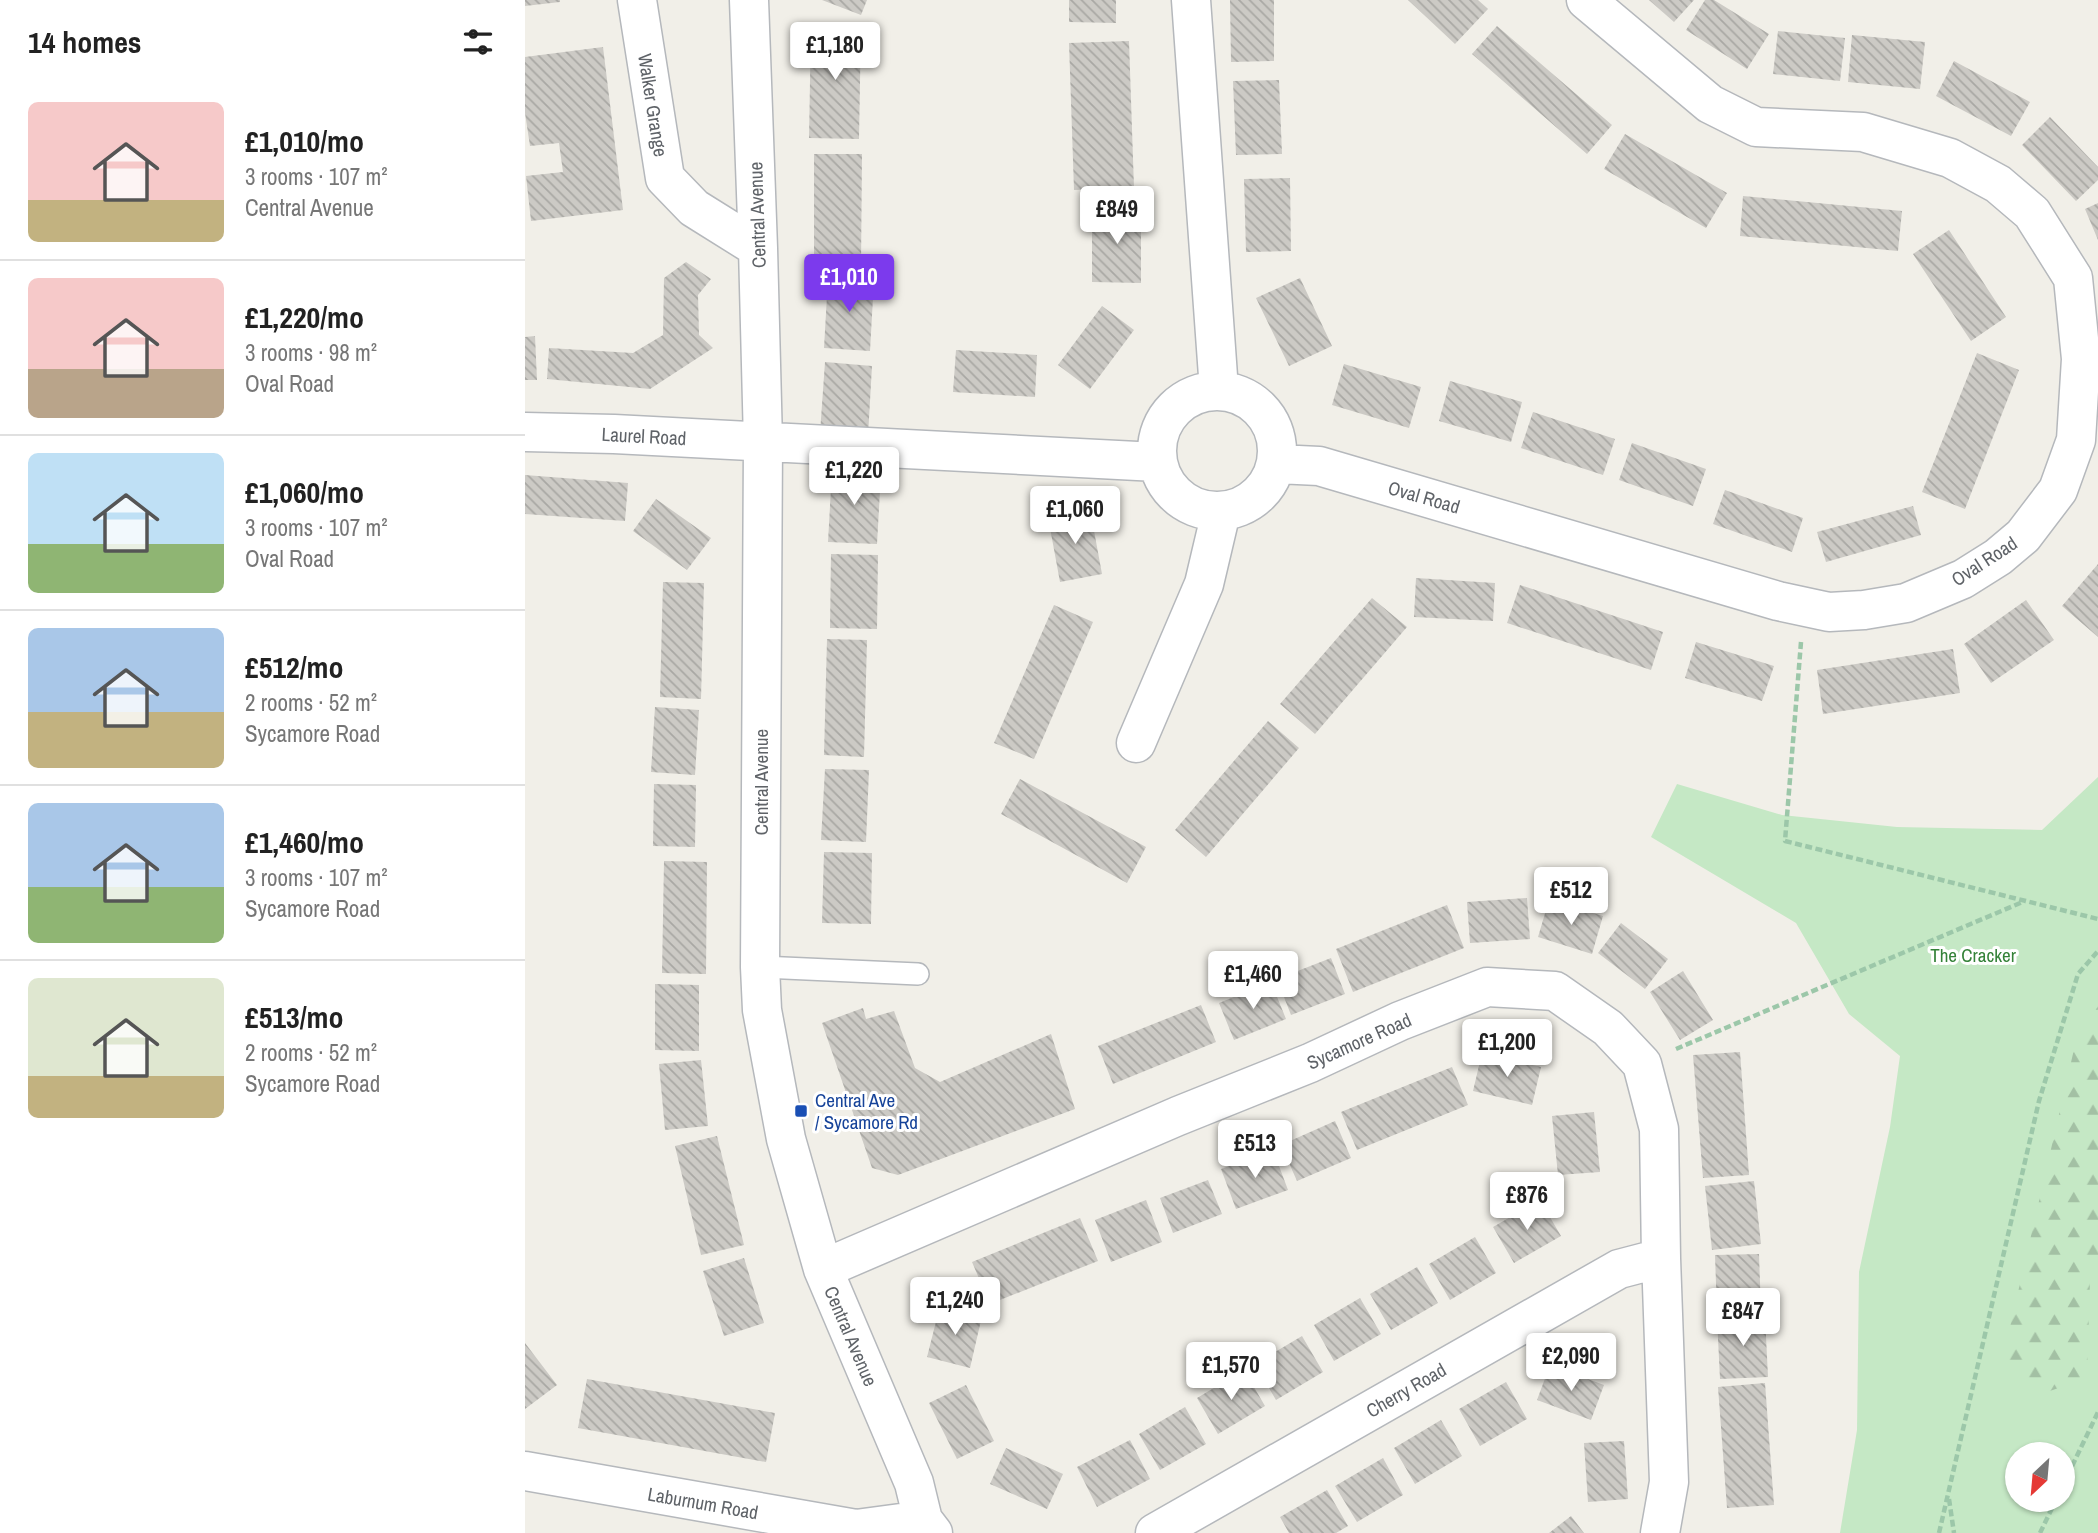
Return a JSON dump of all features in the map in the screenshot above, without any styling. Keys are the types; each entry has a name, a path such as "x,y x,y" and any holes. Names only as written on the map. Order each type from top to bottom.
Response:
{"street":[{"name":"Walker Grange","path":"637,0 665,178 694,208 758,248"},
{"name":"Central Avenue","path":"749,0 763,442 762,1010 786,1139 823,1269 914,1483 928,1527"},
{"path":"1191,0 1219,390"},
{"name":"Oval Road","path":"1277,464 1319,466 1778,601 1829,612 1906,603 1963,579 2023,536 2058,491 2076,440 2081,359 2073,278 2032,213 1998,184 1950,158 1863,132 1756,127 1710,104 1586,0"},
{"path":"1219,390 1252,401 1274,429 1277,464 1266,488 1247,505 1221,513 1192,507 1169,489 1157,463 1158,435 1171,411 1192,395 1219,390"},
{"name":"Laurel Road","path":"525,432 763,442"},
{"path":"763,442 1157,463"},
{"path":"1136,743 1204,584 1221,513"},
{"name":"Sycamore Road","path":"823,1269 1178,1116 1310,1063 1400,1021 1487,987 1555,991 1608,1028 1642,1064 1659,1129 1669,1482 1660,1533"},
{"name":"Cherry Road","path":"1155,1533 1619,1269 1661,1258"},
{"name":"Laburnum Road","path":"525,1471 856,1529 928,1527"}],"lane":[{"path":"760,967 918,974"}],"path":[{"path":"1803,606 1785,841 2098,919"},
{"path":"1642,1064 2026,901"},
{"path":"1939,1533 2039,1101 2078,974 2098,951"},
{"path":"2075,1460 2098,1412"},
{"path":"1948,1495 1954,1533"},
{"path":"2040,1533 2050,1512"}],"green space":[{"name":"The Cracker","path":"2098,777 2098,1533 1840,1533 1857,1430 1859,1272 1890,1127 1900,1056 1849,1014 1796,923 1651,837 1677,784 1782,815 1897,827 2042,830"},
{"path":"2098,1006 2098,1259 2090,1280 2087,1378 2047,1392 2001,1366 2075,1045"}],"building":[{"path":"525,0 560,0 560,2 525,6"},
{"path":"822,0 867,0 861,15"},
{"path":"1069,0 1116,0 1116,23 1069,22"},
{"path":"1230,0 1274,0 1274,61 1231,62"},
{"path":"1408,0 1478,0 1488,9 1455,44"},
{"path":"1649,0 1694,0 1674,22"},
{"path":"1705,0 1714,0 1769,34 1747,69 1686,30"},
{"path":"811,24 861,25 859,139 809,138"},
{"path":"1497,26 1612,125 1587,154 1472,54"},
{"path":"1778,31 1845,38 1840,81 1773,74"},
{"path":"1852,35 1925,42 1920,89 1848,82"},
{"path":"1129,41 1134,188 1074,190 1069,43"},
{"path":"603,47 623,210 531,221 526,176 563,172 559,143 530,146 525,113 525,57"},
{"path":"1954,61 2030,102 2011,136 1936,96"},
{"path":"1279,80 1282,154 1236,155 1233,81"},
{"path":"2050,117 2098,167 2098,180 2076,201 2022,145"},
{"path":"1625,134 1727,193 1706,228 1604,169"},
{"path":"814,154 862,154 861,267 814,266"},
{"path":"1290,178 1291,251 1246,252 1244,179"},
{"path":"1743,196 1902,211 1898,251 1740,236"},
{"path":"2098,203 2098,240 2085,209"},
{"path":"1092,209 1141,210 1141,283 1092,282"},
{"path":"1949,230 2006,317 1971,341 1913,254"},
{"path":"686,262 711,279 698,295 699,335 713,348 650,389 547,379 549,348 633,353 663,335 664,278"},
{"path":"828,278 874,280 870,351 824,348"},
{"path":"1300,278 1332,346 1289,366 1256,298"},
{"path":"1102,306 1134,330 1090,389 1058,365"},
{"path":"535,336 537,380 525,380 525,337"},
{"path":"956,350 1037,355 1035,397 953,392"},
{"path":"1977,353 2019,370 1965,509 1922,492"},
{"path":"825,362 872,366 868,436 820,433"},
{"path":"1344,364 1421,387 1409,428 1332,405"},
{"path":"1450,381 1522,402 1511,442 1439,421"},
{"path":"1533,412 1615,439 1603,475 1521,448"},
{"path":"1632,443 1706,469 1693,506 1619,480"},
{"path":"832,470 881,473 877,544 828,542"},
{"path":"525,475 628,483 625,521 525,514"},
{"path":"1725,490 1803,518 1792,552 1713,524"},
{"path":"656,499 711,538 687,570 633,531"},
{"path":"1913,506 1921,535 1826,562 1817,532"},
{"path":"1090,509 1102,574 1060,582 1048,517"},
{"path":"831,554 878,555 877,629 830,628"},
{"path":"2098,564 2098,637 2062,606"},
{"path":"1416,578 1495,583 1493,621 1414,617"},
{"path":"663,582 704,583 701,699 660,697"},
{"path":"1520,585 1663,632 1651,670 1507,623"},
{"path":"1372,598 1407,627 1315,734 1280,704"},
{"path":"2026,600 2054,640 1991,683 1964,644"},
{"path":"1054,605 1093,622 1034,759 994,743"},
{"path":"827,639 867,640 864,757 824,755"},
{"path":"1696,642 1774,666 1762,701 1685,678"},
{"path":"1953,649 1960,693 1823,714 1817,670"},
{"path":"655,707 699,710 695,775 651,772"},
{"path":"1268,721 1299,748 1206,857 1175,830"},
{"path":"825,769 869,770 866,842 821,840"},
{"path":"1020,779 1146,847 1127,883 1001,814"},
{"path":"654,784 696,785 695,847 653,846"},
{"path":"824,852 872,853 871,924 822,923"},
{"path":"664,861 707,862 706,974 662,973"},
{"path":"1527,898 1530,939 1470,943 1467,902"},
{"path":"1549,900 1603,916 1592,954 1538,937"},
{"path":"1447,905 1464,948 1353,992 1336,949"},
{"path":"1621,923 1668,959 1645,989 1598,953"},
{"path":"1331,958 1345,994 1291,1015 1277,979"},
{"path":"1683,971 1713,1020 1680,1040 1650,992"},
{"path":"1271,982 1286,1019 1234,1040 1219,1003"},
{"path":"655,984 699,985 699,1051 655,1050"},
{"path":"1201,1005 1216,1042 1113,1084 1098,1046"},
{"path":"863,1008 866,1019 894,1011 915,1068 940,1082 1051,1034 1075,1109 898,1175 872,1168 822,1023"},
{"path":"1740,1052 1749,1175 1703,1178 1693,1055"},
{"path":"1482,1053 1541,1067 1532,1105 1473,1091"},
{"path":"701,1060 708,1126 665,1130 659,1064"},
{"path":"1452,1067 1468,1105 1357,1150 1341,1112"},
{"path":"1594,1112 1600,1172 1558,1175 1552,1116"},
{"path":"1335,1121 1351,1158 1297,1181 1281,1145"},
{"path":"717,1136 744,1245 701,1255 675,1146"},
{"path":"1273,1150 1288,1190 1236,1209 1221,1169"},
{"path":"1208,1180 1222,1214 1173,1233 1160,1198"},
{"path":"1754,1181 1761,1244 1712,1250 1705,1186"},
{"path":"1146,1200 1162,1242 1111,1262 1095,1220"},
{"path":"1540,1200 1561,1236 1514,1263 1493,1227"},
{"path":"1080,1218 1098,1261 990,1304 972,1262"},
{"path":"1475,1237 1496,1273 1450,1300 1429,1264"},
{"path":"1759,1254 1761,1311 1717,1312 1715,1255"},
{"path":"744,1258 764,1323 724,1336 703,1271"},
{"path":"1417,1267 1438,1303 1391,1330 1370,1294"},
{"path":"1360,1298 1381,1334 1334,1361 1314,1325"},
{"path":"940,1306 982,1316 970,1368 927,1357"},
{"path":"1765,1316 1768,1377 1720,1379 1717,1318"},
{"path":"1302,1336 1323,1372 1276,1400 1255,1364"},
{"path":"525,1343 557,1385 525,1409"},
{"path":"1550,1365 1604,1385 1591,1420 1537,1400"},
{"path":"1244,1370 1265,1406 1218,1434 1197,1398"},
{"path":"587,1379 775,1413 766,1462 578,1428"},
{"path":"1506,1382 1527,1419 1480,1446 1459,1409"},
{"path":"1765,1383 1774,1505 1727,1508 1718,1387"},
{"path":"966,1385 994,1441 957,1459 929,1403"},
{"path":"1185,1407 1206,1444 1160,1470 1139,1434"},
{"path":"1441,1420 1462,1456 1415,1484 1394,1448"},
{"path":"1130,1440 1150,1479 1097,1507 1077,1467"},
{"path":"1624,1441 1628,1499 1588,1502 1584,1443"},
{"path":"1006,1448 1063,1474 1047,1509 990,1484"},
{"path":"1383,1458 1403,1495 1357,1522 1335,1486"},
{"path":"1327,1490 1348,1526 1336,1533 1289,1533 1280,1517"},
{"path":"1571,1516 1584,1533 1549,1533"}],"place":[{"name":"Central Ave / Sycamore Rd","path":"801,1111"}]}
